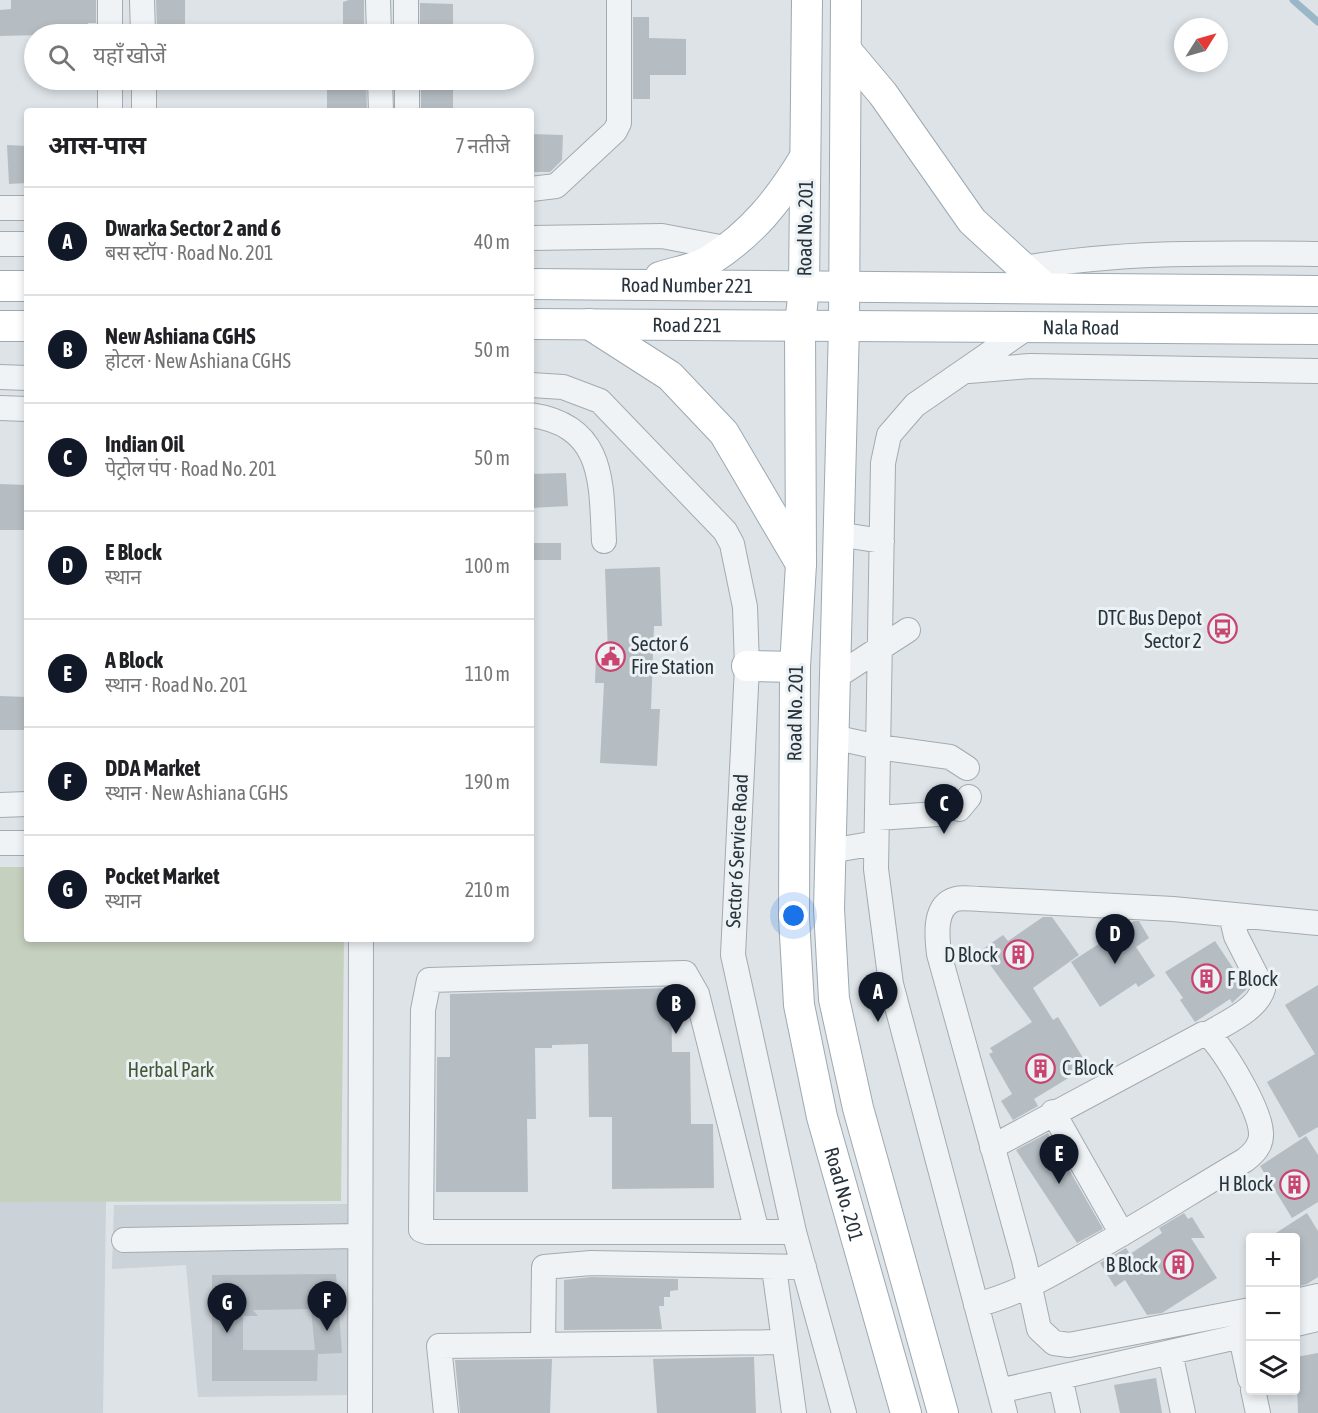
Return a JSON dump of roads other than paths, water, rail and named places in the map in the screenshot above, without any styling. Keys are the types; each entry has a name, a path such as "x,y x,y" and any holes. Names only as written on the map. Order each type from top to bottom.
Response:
{"main road":[{"name":"Road No. 201","path":"807,0 807,155 804,288 800,326 801,564 795,667 794,918 800,1005 822,1117 906,1413"},
{"name":"Road No. 201","path":"846,0 844,326 829,909 834,999 858,1108 943,1413"},
{"path":"846,50 883,94 972,221 1035,278"},
{"path":"637,284 707,262 755,224 781,198 807,155"},
{"name":"Nala Road","path":"844,286 1035,278 1318,291"},
{"name":"Road Number 221","path":"534,284 804,288 844,286"},
{"path":"0,286 24,286"},
{"name":"Road 221","path":"534,324 844,326"},
{"path":"589,324 670,376 724,433 801,564"},
{"path":"0,326 24,326"},
{"name":"Nala Road","path":"844,326 1318,329"},
{"path":"747,666 795,667"}],"street":[{"path":"110,0 110,24"},
{"path":"142,0 143,24"},
{"path":"378,0 379,24"},
{"path":"406,0 406,24"},
{"path":"534,189 556,186 615,131 619,123 619,0"},
{"path":"110,90 110,108"},
{"path":"144,90 144,108"},
{"path":"380,90 381,108"},
{"path":"407,90 407,108"},
{"path":"0,208 24,208"},
{"path":"534,238 662,236 725,248"},
{"path":"0,244 24,244"},
{"path":"1035,278 1080,259 1169,253 1318,254"},
{"path":"1028,327 967,371 924,398 902,418 889,435 883,463 876,869 891,984 1002,1402 1060,1377 1246,1335"},
{"path":"967,371 1030,366 1318,371"},
{"path":"0,378 24,378"},
{"name":"Sector 6 Service Road","path":"534,385 563,387 600,401 725,531 732,544 745,607 747,666 733,955 795,1232 844,1413"},
{"path":"0,408 24,408"},
{"path":"534,416 564,426 581,439 595,460 601,476 604,541"},
{"path":"837,534 882,541"},
{"path":"834,678 908,630"},
{"path":"833,737 878,747 950,757 967,768"},
{"path":"0,805 24,804"},
{"path":"877,818 955,806"},
{"path":"0,843 24,843"},
{"path":"830,851 876,843"},
{"path":"1246,1311 1069,1345 1054,1343 1039,1329 1030,1287 939,954 939,918 944,906 956,899 980,899 1150,907 1318,923"},
{"path":"992,1147 1053,1112 1203,1034 1208,1034 1260,998 1263,989 1236,936 1231,915"},
{"path":"360,942 358,1236 360,1413"},
{"path":"756,1232 697,994 685,973 429,980 423,1010 421,1230 427,1232 756,1232 795,1232"},
{"path":"976,1305 1008,1297 1030,1287 1245,1160 1259,1145 1262,1133 1258,1118 1226,1060 1208,1034"},
{"path":"1053,1112 1122,1234"},
{"path":"124,1240 358,1236"},
{"path":"543,1344 544,1267 591,1263 804,1267"},
{"path":"774,1268 794,1413"},
{"path":"1300,1300 1318,1296"},
{"path":"1300,1323 1318,1319"},
{"path":"446,1413 439,1346 784,1342"},
{"path":"1170,1352 1183,1413"},
{"path":"1060,1377 1068,1413"},
{"path":"1254,1395 1258,1413"}],"waterway":[{"path":"1293,0 1318,22"}],"place":[{"name":"DTC Bus Depot Sector 2","path":"1223,629"},
{"name":"Sector 6 Fire Station","path":"610,656"},
{"name":"Indian Oil","path":"944,834"},
{"name":"D Block","path":"1019,955"},
{"name":"E Block","path":"1115,964"},
{"name":"F Block","path":"1206,979"},
{"name":"Dwarka Sector 2 and 6","path":"878,1022"},
{"name":"New Ashiana CGHS","path":"676,1034"},
{"name":"C Block","path":"1041,1068"},
{"name":"A Block","path":"1059,1184"},
{"name":"H Block","path":"1294,1184"},
{"name":"B Block","path":"1179,1265"},
{"name":"DDA Market","path":"327,1331"},
{"name":"Pocket Market","path":"227,1333"}],"park label":[{"name":"Herbal Park","path":"171,1070"}]}
